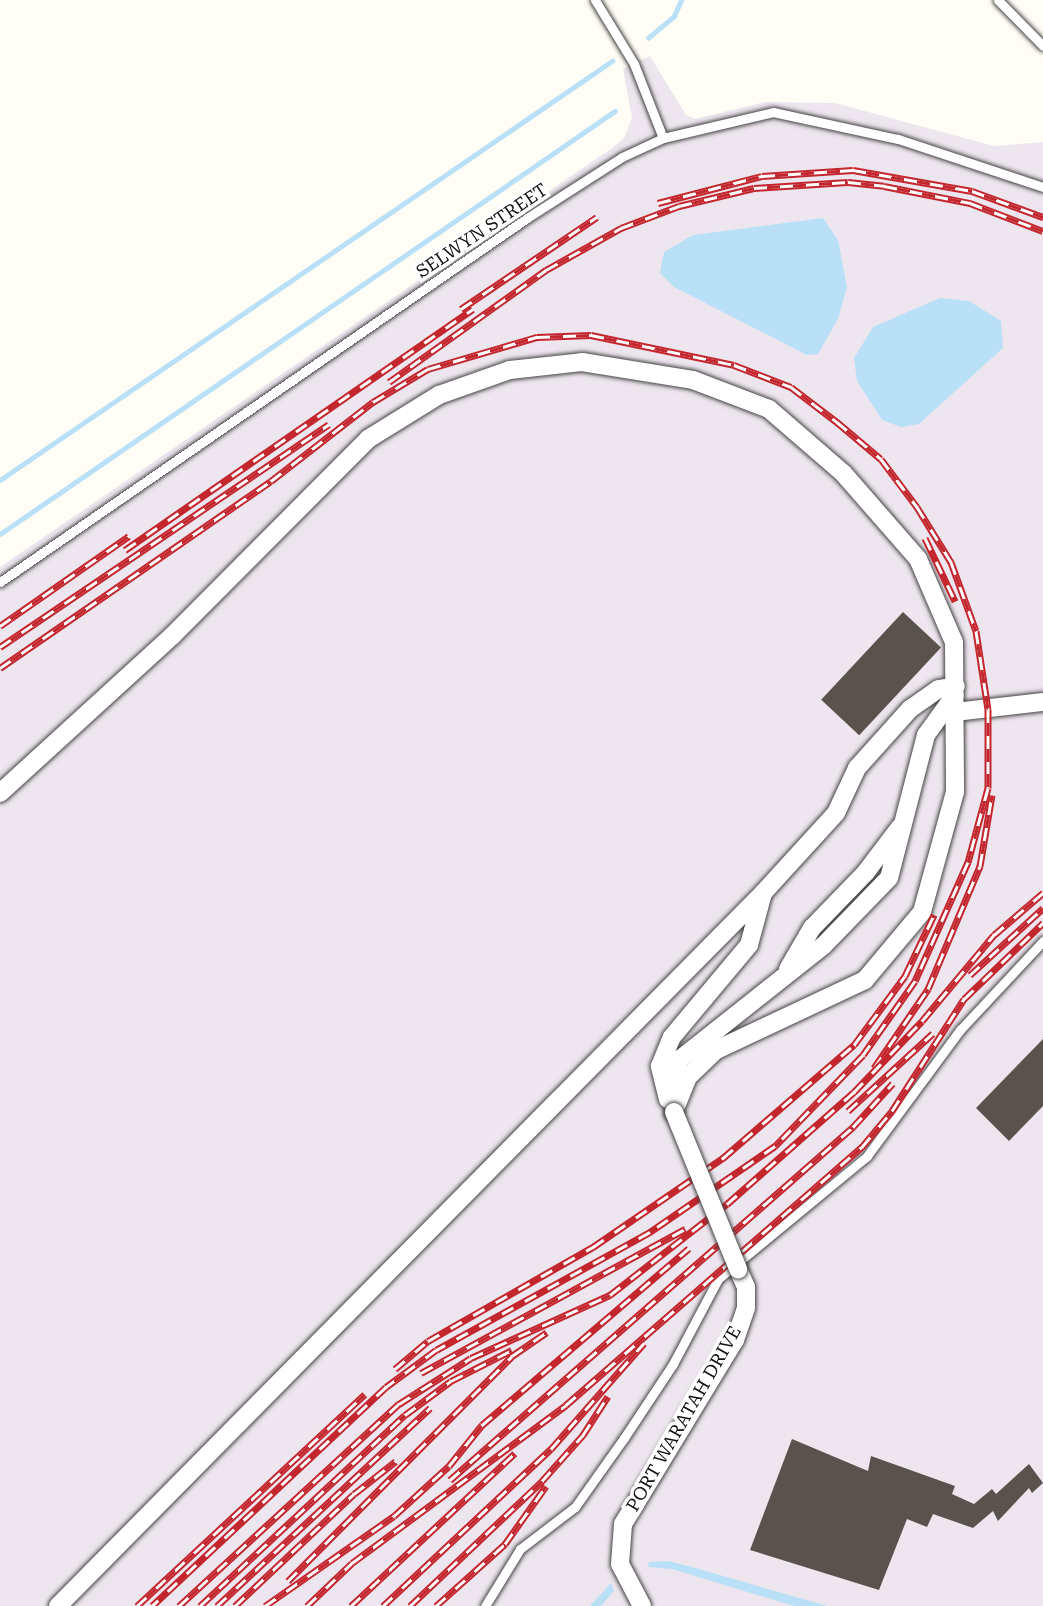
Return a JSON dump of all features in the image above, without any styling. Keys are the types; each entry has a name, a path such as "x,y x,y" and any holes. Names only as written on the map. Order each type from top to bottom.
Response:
{"street":[{"path":"0,793 172,636 368,439 439,395 510,370 582,362 693,380 769,409 843,473 918,559 954,642 955,792 922,912 864,980 716,1050 688,1077 671,1105"},
{"path":"58,1606 763,893 836,813 856,768 910,709 939,689 955,698 1043,702"},
{"path":"671,1105 679,1060 782,978 812,928 866,872 904,820 926,735 955,698"},
{"name":"PORT WARATAH DRIVE","path":"642,1606 620,1564 623,1524 735,1340 746,1308 746,1287 671,1105 660,1066 672,1037 749,945 763,893"}],"lane":[{"path":"595,0 634,64 663,138"},
{"path":"998,0 1043,46"},
{"name":"SELWYN STREET","path":"0,582 527,218 622,157 663,138 773,113 898,139 1043,187"},
{"path":"485,1606 520,1549 575,1507 673,1364 718,1279 867,1156 960,1030 1043,941"}],"shaded area":[{"path":"650,56 686,115 695,119 765,102 835,103 994,146 1043,142 1043,1606 0,1606 0,567 612,148 624,138 632,118 623,69"}],"water":[{"path":"823,218 838,240 847,287 838,319 818,354 807,355 674,287 660,273 664,252 693,235"},
{"path":"940,298 969,301 1001,321 1003,348 919,424 901,427 882,420 857,381 854,358 873,327"},
{"path":"668,1561 827,1606 794,1606 672,1569 648,1567 649,1562"},
{"path":"611,1583 614,1591 601,1606 590,1606"}],"building":[{"path":"903,612 941,647 859,735 821,700"},
{"path":"1043,1039 1043,1106 1009,1141 976,1108"},
{"path":"792,1439 868,1471 871,1456 955,1486 952,1494 974,1504 992,1489 996,1494 1029,1464 1043,1483 1032,1493 1029,1488 998,1521 993,1511 973,1528 933,1514 927,1527 907,1519 879,1590 750,1550"}],"waterway":[{"path":"648,38 674,16 681,0"},
{"path":"0,480 612,61"},
{"path":"0,534 615,111"}],"railway":[{"path":"658,203 762,176 853,170 972,191 1043,217"},
{"path":"389,382 546,270 621,228 679,206 754,188 848,182 884,186 970,203 1043,231"},
{"path":"461,309 597,217"},
{"path":"125,550 473,309"},
{"path":"0,668 271,481 373,402 428,369 537,337 591,335 734,365 791,387 881,459 917,507 951,562 976,631 988,709 988,788 968,862 915,981 863,1055 775,1146 650,1232 436,1350 386,1387 152,1606"},
{"path":"0,647 329,424"},
{"path":"0,626 129,536"},
{"path":"925,538 955,601"},
{"path":"874,1068 928,989 980,866 992,795"},
{"path":"179,1606 399,1404 471,1358 610,1295 727,1204 854,1092 922,1021 994,935 1043,893"},
{"path":"970,975 1043,908"},
{"path":"395,1369 428,1341 593,1247 723,1158 854,1045 905,976 934,915"},
{"path":"307,1606 352,1563 566,1405 862,1147 892,1111 964,999 1043,923"},
{"path":"848,1111 933,1033"},
{"path":"450,1480 853,1127 893,1083"},
{"path":"421,1373 685,1229"},
{"path":"265,1606 394,1516 449,1466 482,1425 689,1248"},
{"path":"288,1581 512,1356 547,1332"},
{"path":"383,1606 551,1449 644,1343"},
{"path":"200,1606 405,1415 451,1381 512,1350"},
{"path":"137,1606 365,1394"},
{"path":"410,1606 542,1481 583,1435 608,1396"},
{"path":"217,1606 430,1408"},
{"path":"351,1606 515,1453"},
{"path":"235,1606 354,1494 396,1461"},
{"path":"436,1606 505,1544 546,1486"}]}
